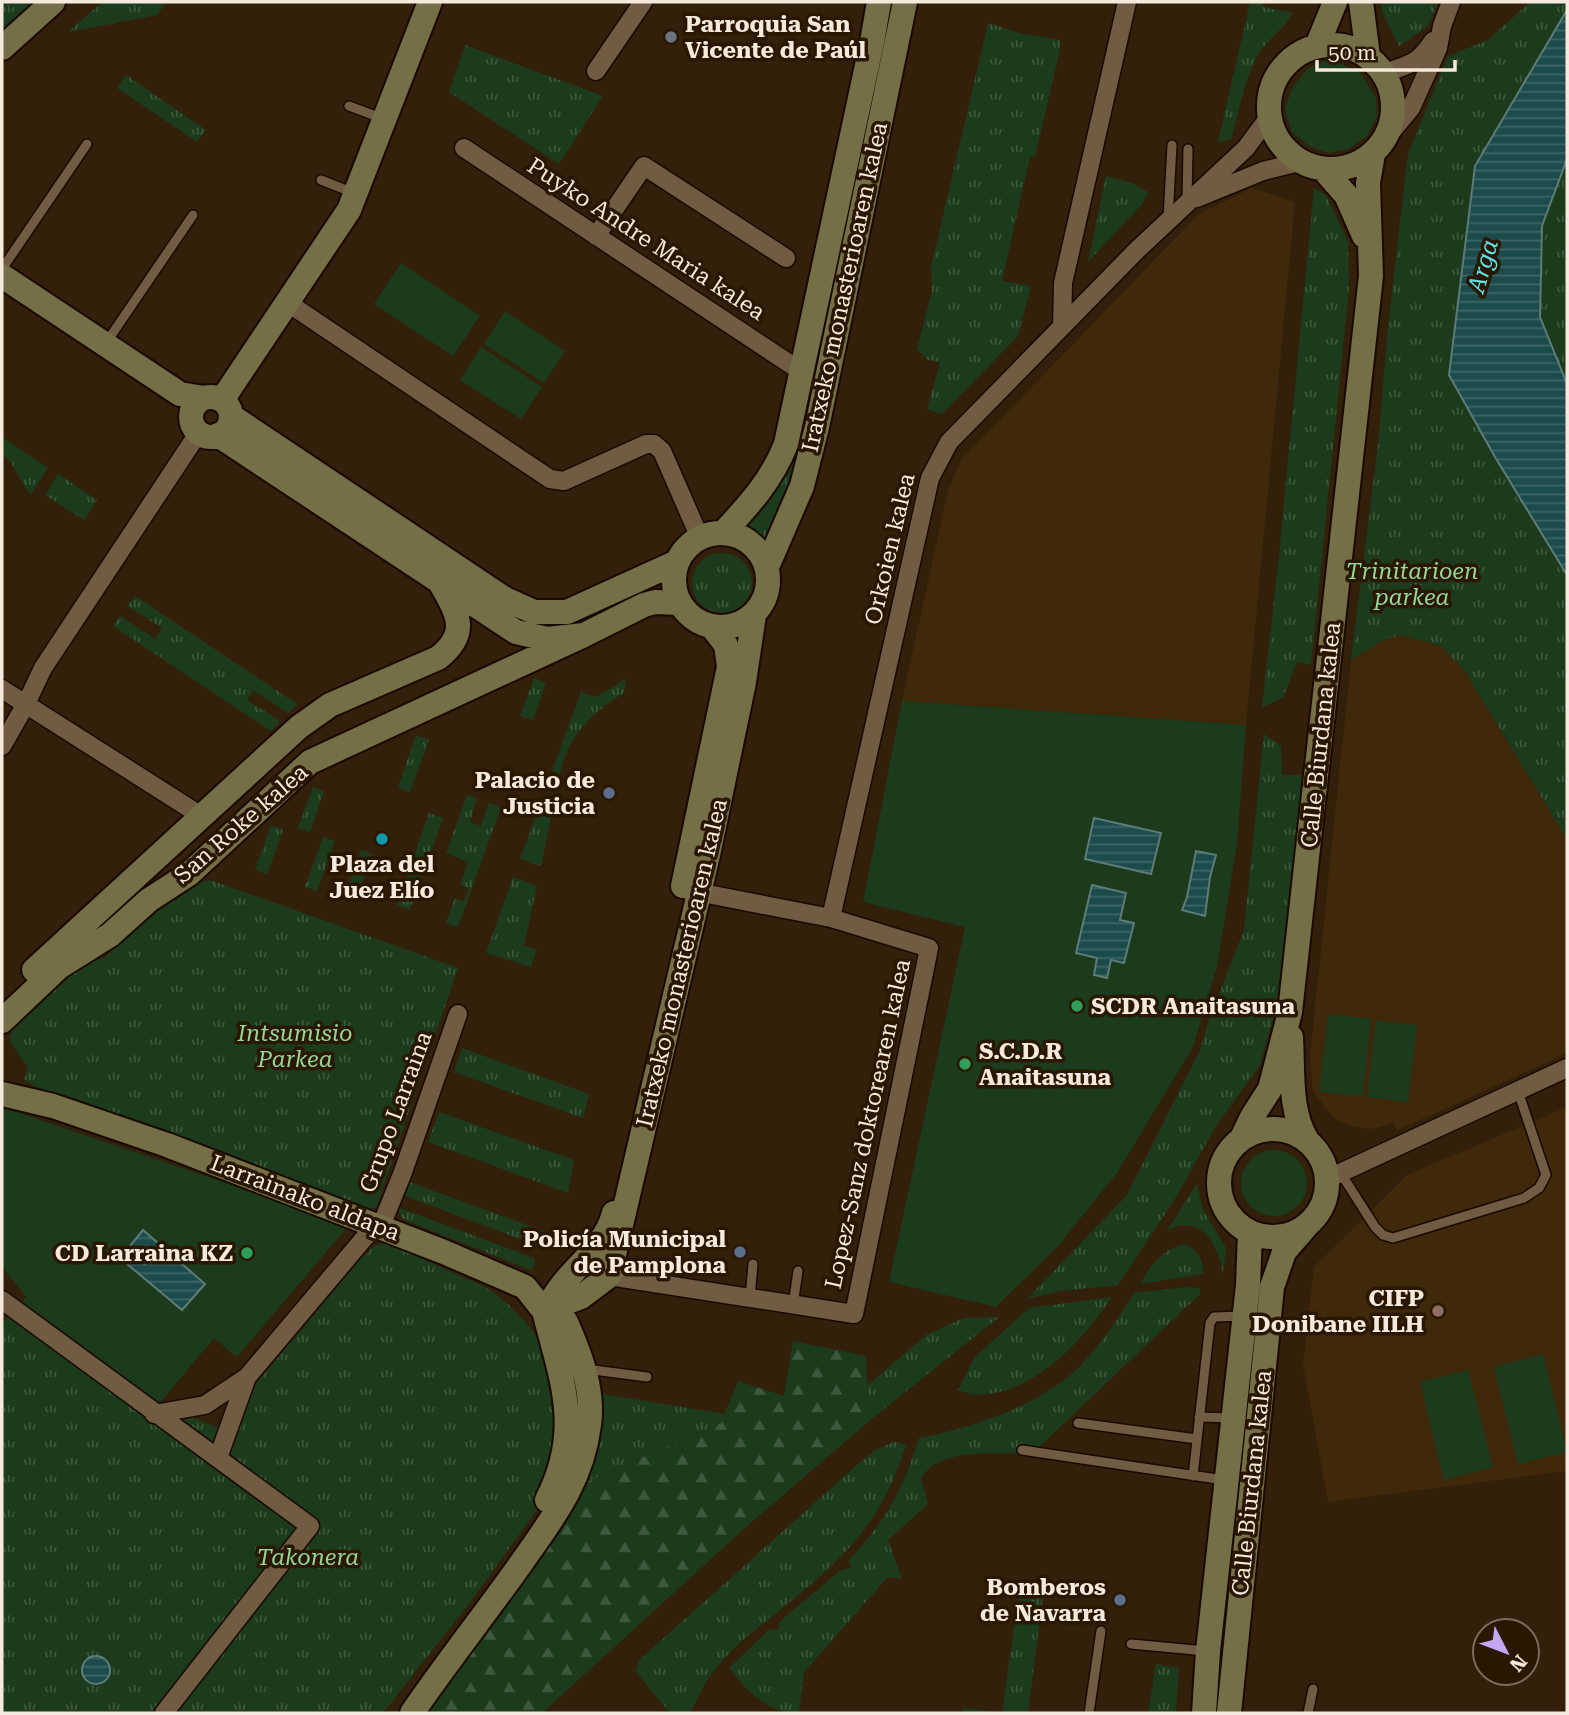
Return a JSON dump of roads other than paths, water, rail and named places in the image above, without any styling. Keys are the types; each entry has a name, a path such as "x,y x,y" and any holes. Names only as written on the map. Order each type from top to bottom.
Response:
{"street":[{"path":"2,48 53,2"},
{"path":"2,746 43,668 207,413 288,303 349,211 430,2"},
{"path":"596,71 643,2"},
{"name":"Iratxeko monasterioaren kalea","path":"712,535 762,490 777,467 786,444 879,2"},
{"name":"Iratxeko monasterioaren kalea","path":"767,567 802,486 817,427 905,2"},
{"path":"1062,327 1063,283 1127,2"},
{"path":"1317,46 1335,2"},
{"path":"1361,2 1376,64 1393,94 1394,112 1380,146"},
{"path":"1442,26 1423,57 1410,64 1376,64 1341,45 1317,46 1288,62 1272,85 1269,117 1278,142 1299,162 1324,170 1345,169 1380,146 1411,108 1438,48 1442,26 1451,2"},
{"name":"Orkoien kalea","path":"831,918 930,478 938,459 949,442 1168,219 1246,148 1269,117"},
{"name":"Calle Biurdana kalea","path":"1242,1138 1251,1117 1270,1089 1290,1012 1370,287 1368,183 1380,146"},
{"name":"Puyko Andre Maria kalea","path":"464,148 802,372"},
{"name":"Orkoien kalea","path":"1187,202 1263,172 1299,162"},
{"path":"596,236 645,166 786,258"},
{"name":"Calle Biurdana kalea","path":"1324,170 1346,195 1370,249"},
{"path":"2,276 207,413 442,584 516,632 547,639 584,635"},
{"path":"288,303 550,479 564,481 646,444 654,444 662,451 712,535"},
{"path":"207,413 505,599 534,612 567,612 677,562"},
{"path":"712,535 737,536 750,543 767,567 767,593 762,604 754,615 727,627 712,627 693,618 679,603 674,589 677,562 684,551 712,535"},
{"name":"San Roke kalea","path":"2,999 299,727 330,705 438,657 453,646 459,623 442,584"},
{"name":"San Roke kalea","path":"2,1021 59,967 110,935 149,900 189,874 310,762 644,605 655,602 679,603"},
{"name":"Iratxeko monasterioaren kalea","path":"566,1322 574,1288 610,1227 665,988 744,682 754,615"},
{"name":"Iratxeko monasterioaren kalea","path":"544,1311 574,1288 609,1276 691,890 729,667 726,645 712,627"},
{"path":"2,689 203,817"},
{"path":"691,890 831,918"},
{"name":"Lopez-Sanz doktorearen kalea","path":"609,1276 854,1314 929,948 831,918"},
{"name":"Calle Biurdana kalea","path":"1290,1012 1294,1096 1301,1132 1307,1140"},
{"name":"Grupo Larraina","path":"381,1226 403,1172 458,1014"},
{"path":"1334,1175 1307,1140 1275,1128 1257,1131 1242,1138 1230,1150 1222,1164 1218,1180 1226,1211 1236,1224 1250,1233 1265,1237 1282,1237 1310,1222 1323,1202 1334,1175 1567,1068"},
{"name":"Larrainako aldapa","path":"2,1077 53,1106"},
{"name":"Larrainako aldapa","path":"2,1094 53,1106 167,1145 381,1226 525,1287 544,1311 567,1401 568,1429 562,1463 549,1497 525,1536 396,1713"},
{"name":"Calle Biurdana kalea","path":"1229,1713 1272,1287 1284,1252 1310,1222"},
{"path":"154,1414 205,1405 247,1377 366,1236 381,1226"},
{"name":"Calle Biurdana kalea","path":"1204,1713 1250,1233"},
{"name":"Iratxeko monasterioaren kalea","path":"525,1287 574,1288"},
{"path":"2,1300 310,1526 164,1713"},
{"name":"Larrainako aldapa","path":"544,1311 566,1322"},
{"path":"412,1713 565,1500 580,1466 590,1423 585,1369 566,1322"},
{"path":"218,1458 247,1377"}],"lane":[{"path":"349,106 385,119"},
{"path":"2,269 87,144"},
{"path":"1168,219 1172,145"},
{"path":"1187,202 1188,149"},
{"path":"321,180 356,193"},
{"path":"105,344 193,215"},
{"path":"1334,1175 1382,1236 1393,1238 1524,1198 1539,1188 1546,1175 1517,1091"},
{"path":"750,1298 753,1264"},
{"path":"793,1305 798,1271"},
{"path":"1193,1476 1210,1323 1214,1317 1244,1316"},
{"path":"585,1369 647,1377"},
{"path":"1199,1417 1233,1418"},
{"path":"1078,1423 1197,1439"},
{"path":"1022,1450 1227,1480"},
{"path":"1089,1713 1101,1631"},
{"path":"1131,1644 1208,1651"},
{"path":"1308,1713 1313,1689"}],"water":[{"name":"Arga","path":"1567,10 1567,159 1542,226 1540,317 1567,384 1567,575 1449,375 1475,166"},
{"path":"1094,818 1161,833 1151,874 1085,859"},
{"path":"1196,851 1216,855 1205,916 1182,910"},
{"path":"1092,885 1126,893 1120,920 1134,923 1124,963 1111,960 1107,978 1094,975 1097,958 1076,953"},
{"path":"143,1230 205,1284 182,1310 120,1258"},
{"path":"96,1656 106,1660 110,1670 106,1680 96,1684 86,1680 82,1670 86,1660"}],"place":[{"name":"Parroquia San Vicente de Paúl","path":"671,37"},
{"name":"Palacio de Justicia","path":"609,793"},
{"name":"Plaza del Juez Elío","path":"382,839"},
{"name":"SCDR Anaitasuna","path":"1077,1006"},
{"name":"S.C.D.R Anaitasuna","path":"965,1064"},
{"name":"Policía Municipal de Pamplona","path":"740,1252"},
{"name":"CD Larraina KZ","path":"247,1253"},
{"name":"CIFP Donibane IILH","path":"1438,1311"},
{"name":"Bomberos de Navarra","path":"1120,1600"}],"park label":[{"name":"Trinitarioen parkea","path":"1412,584"},
{"name":"Intsumisio Parkea","path":"295,1046"},
{"name":"Takonera","path":"308,1557"}]}
